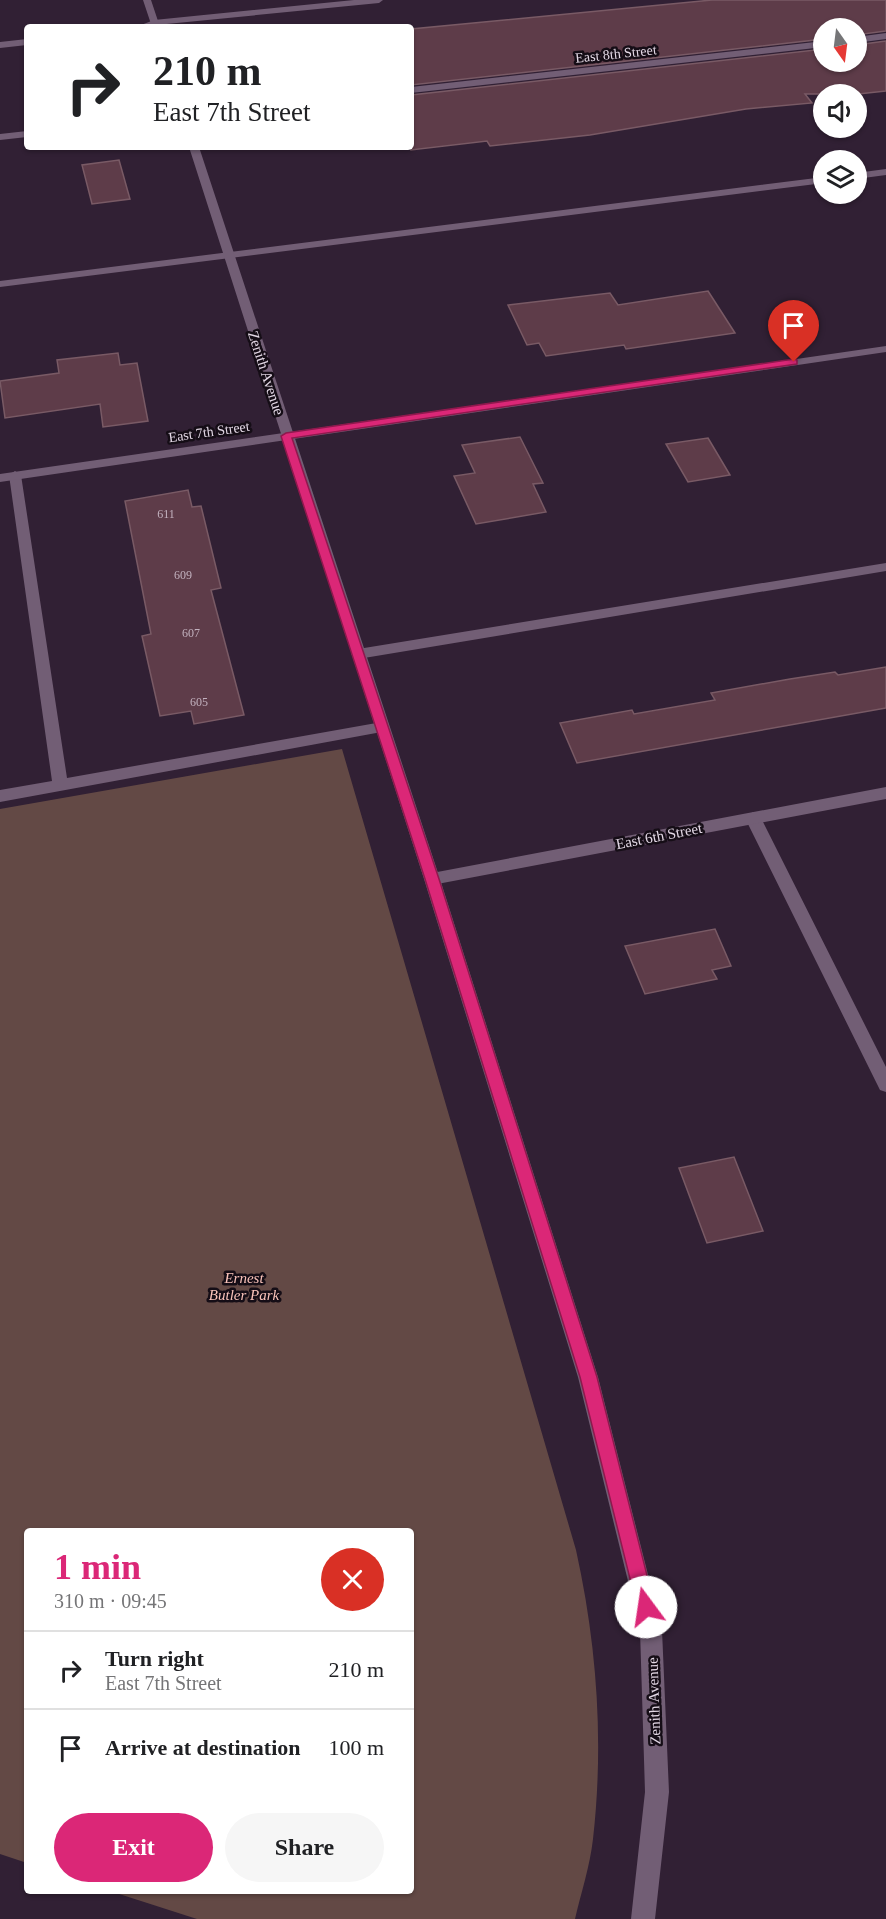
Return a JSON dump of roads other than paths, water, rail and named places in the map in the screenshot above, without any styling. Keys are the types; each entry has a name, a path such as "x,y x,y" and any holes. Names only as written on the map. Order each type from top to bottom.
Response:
{"street":[{"path":"147,0 155,24"},
{"path":"164,24 379,0"},
{"path":"867,39 886,36"},
{"path":"0,45 24,42"},
{"name":"East 8th Street","path":"414,90 813,45"},
{"path":"0,137 24,134"},
{"name":"Zenith Avenue","path":"195,150 286,436 432,879 588,1377 651,1630 657,1792 643,1919"},
{"path":"867,175 886,172"},
{"path":"0,284 813,181"},
{"name":"East 7th Street","path":"0,477 886,349"},
{"path":"15,475 60,785"},
{"path":"358,654 886,567"},
{"path":"0,796 382,727"},
{"name":"East 6th Street","path":"432,879 886,793"},
{"path":"753,818 886,1085"}],"park label":[{"name":"Ernest Butler Park","path":"244,1286"}]}
